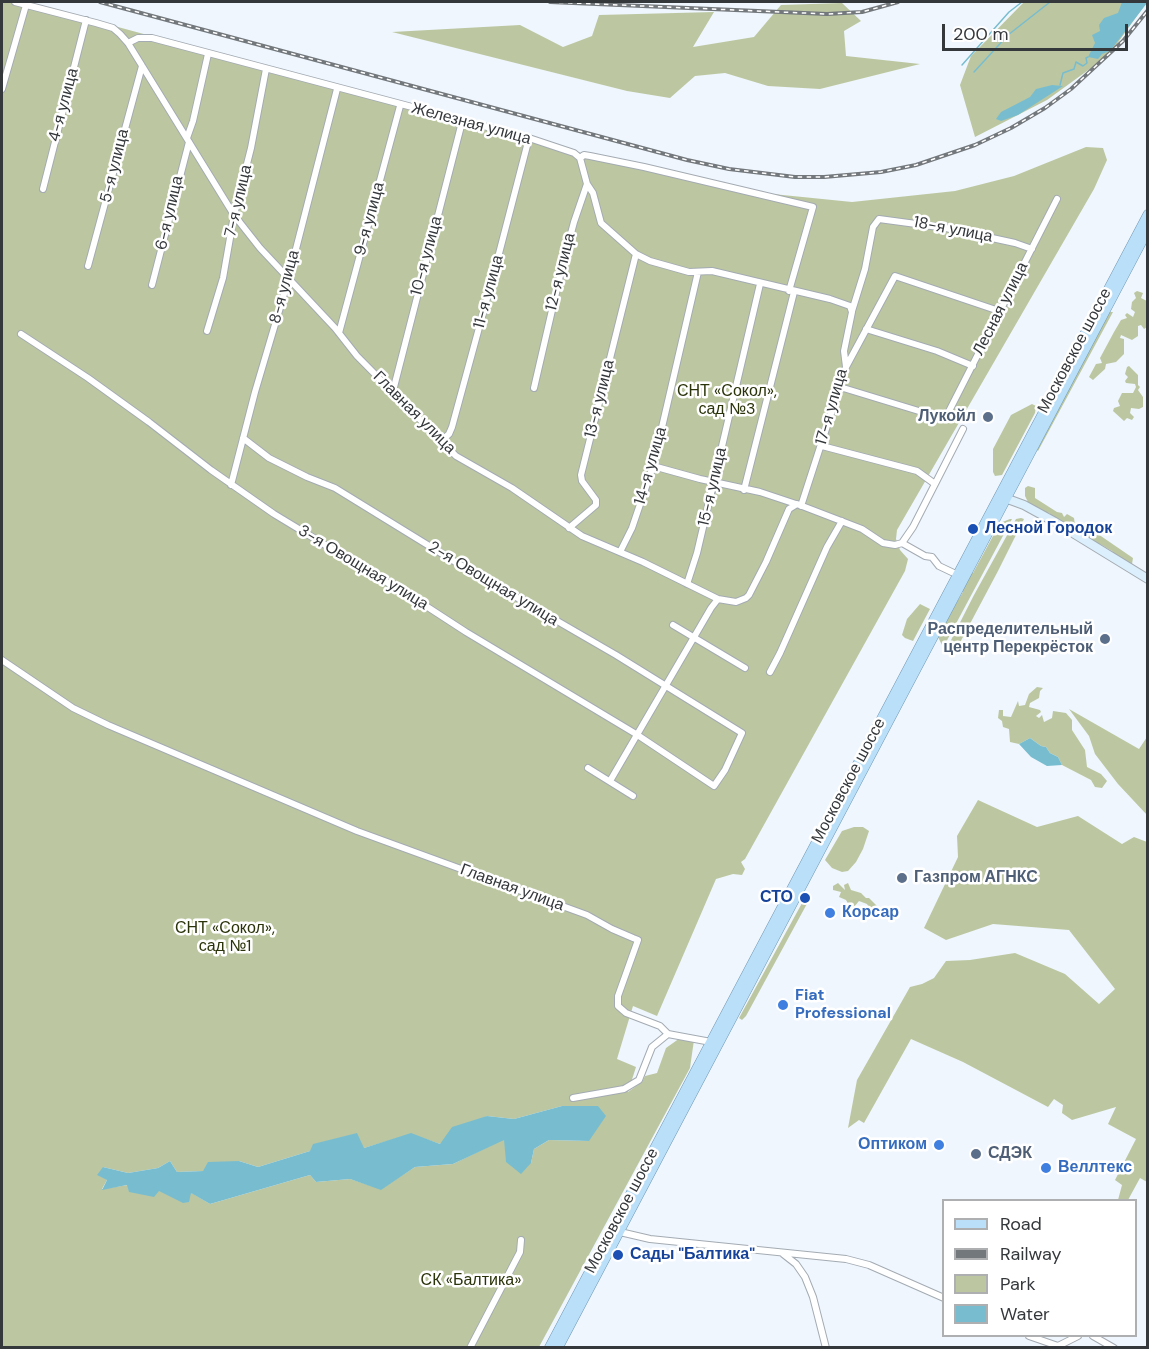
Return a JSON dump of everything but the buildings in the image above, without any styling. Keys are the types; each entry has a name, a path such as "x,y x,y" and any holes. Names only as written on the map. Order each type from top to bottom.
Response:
{"main road":[{"name":"Московское шоссе","path":"549,1347 616,1230 921,654 1148,214"},
{"name":"Московское шоссе","path":"558,1347 711,1042 921,654 958,575 1148,230"}],"street":[{"name":"Главная улица","path":"15,2 113,28 129,43 234,215 260,248 289,277 357,356 441,441 468,464 512,488 569,528 595,543 620,552 718,599 736,602 746,598 766,562 789,509 799,505"},
{"path":"2,89 26,5"},
{"name":"4-я улица","path":"43,189 86,20"},
{"name":"Железная улица","path":"129,43 138,38 152,38 528,138 574,153 580,158 584,155 644,167 813,207 791,291"},
{"name":"6-я улица","path":"152,285 208,54"},
{"name":"5-я улица","path":"88,266 142,66"},
{"name":"7-я улица","path":"207,331 223,278 234,215 252,148 266,69"},
{"name":"8-я улица","path":"231,485 289,277 337,89"},
{"name":"9-я улица","path":"339,333 400,105"},
{"name":"10-я улица","path":"393,391 462,122"},
{"name":"11-я улица","path":"441,441 449,434 462,390 528,138"},
{"path":"580,158 601,224 636,255 670,267 712,272 830,299 851,309"},
{"name":"12-я улица","path":"534,388 571,233 587,184"},
{"name":"Лесная улица","path":"840,387 945,419 1057,199"},
{"name":"18-я улица","path":"875,223 879,219 922,223 1004,240 1032,249"},
{"name":"17-я улица","path":"799,505 822,446 846,367 844,351 851,309 865,269 875,223"},
{"name":"13-я улица","path":"569,528 597,505 596,500 582,481 581,475 636,255"},
{"name":"14-я улица","path":"620,552 632,528 653,466 698,272"},
{"path":"846,367 895,276 999,312"},
{"name":"15-я улица","path":"687,584 697,553 760,284"},
{"path":"744,490 791,291"},
{"path":"866,329 937,351 972,366"},
{"name":"3-я Овощная улица","path":"21,334 88,378 231,485 274,514 636,734 714,786"},
{"path":"653,466 744,490 760,492 842,521 862,529 883,543 895,545 902,543 913,527 963,429"},
{"name":"2-я Овощная улица","path":"243,438 269,458 335,488 742,733 725,770 714,786"},
{"path":"822,446 923,474 935,484"},
{"path":"1001,498 1024,505 1055,522 1148,579"},
{"path":"770,672 827,547 842,521"},
{"path":"902,543 925,556 932,557 939,566 958,575"},
{"path":"610,781 718,599"},
{"path":"673,626 745,668"},
{"name":"Главная улица","path":"2,660 73,708 108,725 357,831 587,915 638,940 618,996 618,1006 626,1013 660,1026 668,1035 711,1042"},
{"path":"588,768 633,796"},
{"path":"573,1098 624,1089 639,1080 652,1047 668,1035"},
{"path":"616,1230 650,1239 846,1259 870,1265 942,1297"},
{"path":"470,1347 520,1252 521,1240"},
{"path":"781,1252 796,1264 805,1277 813,1297 826,1347"},
{"path":"1033,1337 1058,1346 1074,1337"},
{"path":"1096,1337 1113,1347"}],"green space":[{"path":"2,2 26,2 655,173 753,192 852,202 955,191 1014,176 1086,147 1103,148 1107,160 1094,189 897,530 896,539 900,550 908,559 905,571 745,859 741,862 745,869 742,875 733,874 716,879 657,1016 633,1006 617,1059 636,1067 628,1092 642,1082 645,1076 657,1073 666,1048 680,1038 694,1040 690,1068 539,1347 2,1348","holes":["562,1106 589,1141 549,1140 534,1149 531,1163 504,1139 453,1164 415,1167 381,1189 350,1179 316,1182 310,1175 210,1204 190,1192 128,1185 102,1189 107,1180 103,1167 128,1173 158,1168 170,1161 177,1172 203,1171 239,1161 258,1167 310,1151 364,1148 411,1134 440,1144 487,1116 514,1119"]},
{"path":"1024,2 1147,2 1109,55 1047,100 975,137 960,85 971,56"},
{"path":"842,3 861,21 844,31 846,56 920,64 820,89 768,86 725,73 695,76 670,98 627,91 392,32 520,25 563,47 592,36 599,15 714,12 693,47 754,37 781,5"},
{"path":"1137,291 1143,293 1141,298 1147,301 1147,327 1144,329 1141,325 1138,326 1138,336 1132,340 1121,335 1120,338 1124,339 1124,354 1116,362 1106,364 1105,369 1093,380 1089,377 1096,364 1102,363 1100,358 1121,320 1127,318 1125,315 1127,313 1133,317 1135,312 1131,309 1132,302 1136,298 1134,293"},
{"path":"1109,312 1113,312 1038,451 1037,450"},
{"path":"1129,366 1138,375 1140,387 1138,390 1143,397 1143,407 1131,408 1130,413 1134,417 1132,420 1127,418 1124,421 1113,411 1114,408 1120,406 1118,401 1122,393 1133,393 1136,387 1135,384 1125,381 1128,377 1125,374"},
{"path":"1032,404 1036,406 1035,413 1002,475 995,476 993,449 1011,415"},
{"path":"1028,486 1035,488 1035,498 1062,513 1064,517 1067,514 1074,518 1075,525 1095,532 1133,558 1132,564 1120,564 1112,551 1100,544 1092,544 1051,521 1050,513 1042,512 1028,502 1025,488"},
{"path":"1012,519 944,646 942,645 937,635 963,592 960,591 968,574 973,573 1000,523"},
{"path":"1016,519 1024,519 998,571 955,652 951,651 947,648 974,595"},
{"path":"920,604 930,609 913,641 902,635 907,619"},
{"path":"1037,687 1043,688 1039,698 1030,703 1029,707 1040,710 1041,712 1036,716 1039,718 1042,715 1044,722 1052,718 1053,711 1066,713 1072,720 1072,730 1085,750 1087,767 1101,774 1107,781 1102,788 1095,787 1091,780 1062,765 1058,757 1030,738 1019,744 1010,742 1009,729 1003,727 1002,721 998,718 999,710 1003,710 1003,716 1011,717 1018,701 1019,706 1025,705 1029,694"},
{"path":"1069,709 1139,749 1147,737 1147,815 1118,784 1095,754 1089,736"},
{"path":"978,800 1037,827 1078,816 1122,844 1134,837 1147,842 1147,1182 1140,1178 1129,1199 1118,1199 1122,1185 1115,1180 1136,1139 1108,1124 1116,1107 1072,1120 1062,1113 1063,1105 1054,1099 1048,1107 963,1062 911,1039 864,1123 859,1120 848,1128 857,1080 910,987 934,978 946,961 1015,953 1065,974 1099,1004 1115,989 1069,930 993,924 946,940 924,928 958,857 957,836"},
{"path":"863,827 869,831 856,862 848,871 842,872 832,868 825,860 842,831"},
{"path":"838,883 845,890 844,885 848,883 851,890 861,893 877,906 869,911 865,908 867,904 859,901 854,907 849,905 846,900 839,897 841,892 833,890 833,886"},
{"path":"807,894 810,896 809,900 742,1020 739,1018"}],"water":[{"path":"1122,2 1147,3 1110,51 1102,54 1098,59 1088,57 1095,43 1092,35 1100,31 1099,25 1104,18 1118,13"},
{"path":"1052,85 1063,86 1018,115 1001,121 996,119 1001,112 1030,97 1036,89"},
{"path":"1030,738 1058,757 1062,765 1047,766 1031,757 1019,744"},
{"path":"562,1106 598,1106 606,1116 589,1141 549,1140 534,1149 531,1163 521,1174 506,1162 504,1140 453,1164 415,1167 381,1190 350,1179 316,1182 310,1175 210,1204 191,1193 189,1202 183,1203 159,1191 154,1197 129,1192 127,1185 102,1190 107,1180 97,1175 103,1167 128,1173 158,1168 170,1161 177,1172 203,1171 208,1162 239,1161 258,1167 310,1151 313,1144 357,1133 364,1148 411,1133 440,1144 452,1127 487,1116 514,1119"}],"waterway":[{"path":"962,65 1009,12 1022,2"},
{"path":"974,72 1008,35 1050,2"},
{"path":"1060,85 1063,73 1074,69 1076,62 1083,66 1087,63 1086,58 1088,57"}],"railway":[{"path":"100,2 687,160 729,169 795,177 881,172 916,165 975,145 1011,128 1071,89 1123,41 1148,10"},
{"path":"550,2 827,14 862,12 898,2"}],"place":[{"name":"Лукойл","path":"988,417"},
{"name":"Лесной Городок","path":"973,529"},
{"name":"Распределительный центр Перекрёсток","path":"1105,639"},
{"name":"Газпром АГНКС","path":"902,878"},
{"name":"СТО","path":"805,898"},
{"name":"Корсар","path":"830,913"},
{"name":"Fiat Professional","path":"783,1005"},
{"name":"Оптиком","path":"939,1145"},
{"name":"СДЭК","path":"976,1154"},
{"name":"Веллтекс","path":"1046,1168"},
{"name":"Сады \"Балтика\"","path":"618,1255"}],"park label":[{"name":"СНТ «Сокол», сад №3","path":"727,401"},
{"name":"СНТ «Сокол», сад №1","path":"225,938"},
{"name":"СК «Балтика»","path":"471,1281"}]}
